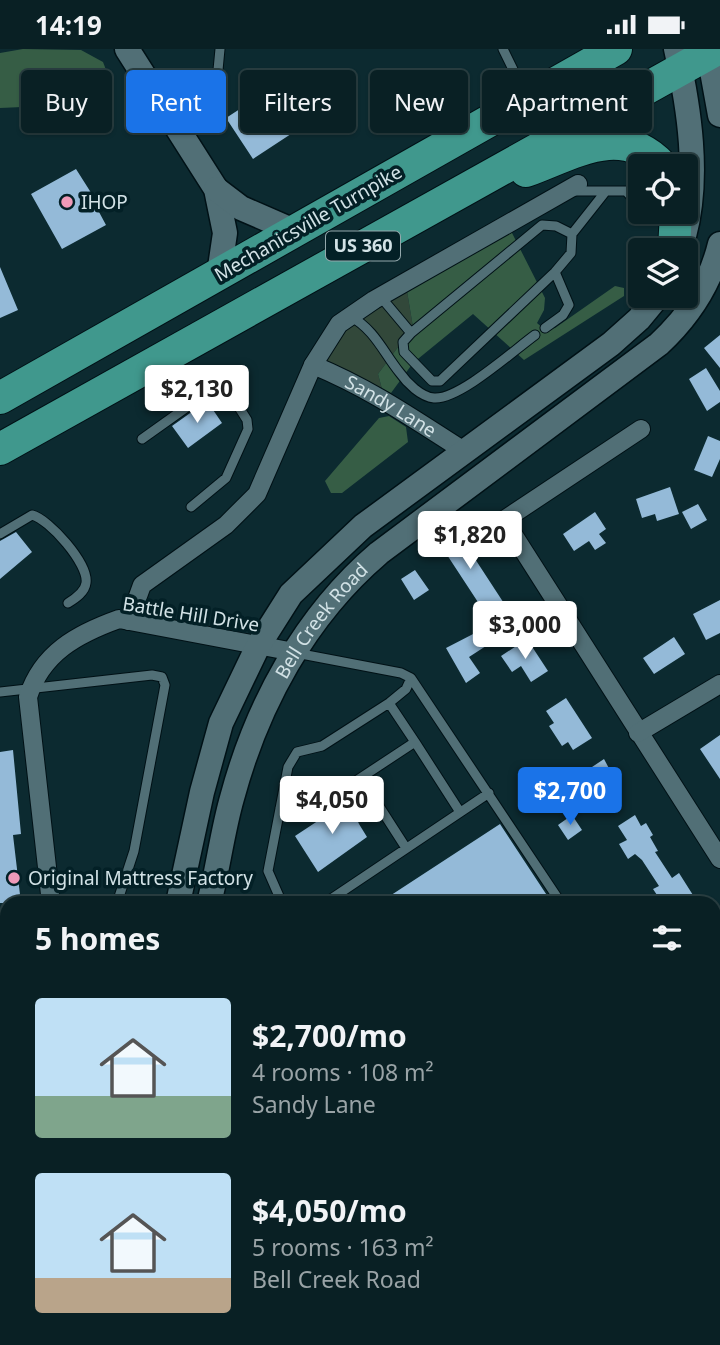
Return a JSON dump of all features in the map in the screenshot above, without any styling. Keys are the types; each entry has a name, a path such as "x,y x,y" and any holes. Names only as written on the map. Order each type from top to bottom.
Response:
{"highway":[{"name":"Mechanicsville Turnpike","path":"579,70 616,49"},
{"name":"US 360","path":"0,451 445,199 678,58 711,50"},
{"name":"Mechanicsville Turnpike","path":"0,398 482,125"},
{"path":"445,199 610,142 640,148 647,154"},
{"path":"0,389 135,321"}],"main road":[{"path":"127,49 216,189 241,208 294,231"},
{"path":"711,50 720,115"},
{"path":"678,58 691,158 687,225 683,238"},
{"path":"216,189 225,233 219,274"},
{"name":"Bell Creek Road","path":"210,896 231,799 263,712 295,652 337,590 363,567 638,362 675,329 703,292 720,244"},
{"name":"Bell Creek Road","path":"180,896 218,735 239,681 291,594 310,573 363,526 611,344 648,308"}],"street":[{"path":"130,621 142,585 226,525 257,494 313,365 330,334 349,315 572,187"},
{"name":"Sandy Lane","path":"313,365 359,384 464,451"},
{"path":"641,429 504,520 720,859"},
{"name":"Battle Hill Drive","path":"50,896 28,697 45,661 91,629 119,619 295,652"},
{"path":"638,733 720,684"}],"lane":[{"path":"218,70 220,49"},
{"path":"503,49 514,70"},
{"path":"572,187 628,192"},
{"path":"572,234 556,226 542,225 411,333 403,342 404,352 432,381 440,381 555,272 570,253 572,234 606,191"},
{"path":"545,328 563,315 569,305 555,272"},
{"path":"380,296 411,333"},
{"path":"349,315 366,325 400,373 418,391 433,398 451,396 535,335"},
{"path":"142,439 208,391 217,389 230,393 247,420 248,429 226,478 191,507"},
{"path":"0,534 32,515 51,524 85,572 86,584 81,594 68,603"},
{"path":"295,652 401,673 411,678 556,896"},
{"path":"0,692 152,675 162,677 165,685 134,851 119,896"},
{"path":"279,896 268,871 288,767 297,752 322,746 389,703 406,689 411,678"},
{"path":"389,703 460,812"},
{"path":"280,808 302,811 315,808 415,742"},
{"path":"361,778 406,848"},
{"path":"335,896 489,793"}],"green space":[{"path":"23,49 81,50 103,62 106,70 21,70 21,107 0,108 0,53"},
{"path":"511,231 545,298 544,310 537,323 545,330 555,328 615,286 624,288 624,296 524,360 473,314 413,363 391,393 382,389 378,374 413,327 407,291"},
{"path":"407,291 413,327 378,374 382,389 329,363 326,358 344,329"},
{"path":"389,416 406,427 408,442 342,493 331,493 325,481 379,418"}],"building":[{"path":"240,109 240,133 293,133 253,159 226,118"},
{"name":"IHOP","path":"76,169 102,210 99,212 106,225 62,249 31,194"},
{"path":"0,267 18,310 0,318"},
{"path":"720,335 720,368 704,348"},
{"path":"706,368 720,391 720,402 707,411 689,379"},
{"path":"207,401 222,423 188,448 172,426"},
{"path":"708,436 720,441 720,459 712,477 694,470"},
{"path":"670,487 679,514 657,521 655,514 642,518 636,499"},
{"path":"698,504 707,520 691,529 682,512"},
{"path":"595,512 606,529 599,534 606,543 595,550 589,541 574,551 563,534"},
{"path":"449,519 509,611 491,622 432,532"},
{"path":"16,532 32,552 0,579 0,541"},
{"path":"415,570 429,590 414,600 401,579"},
{"path":"720,600 720,633 706,640 693,614"},
{"path":"477,632 486,646 469,657 480,673 466,683 446,648"},
{"path":"674,637 685,654 654,674 643,658"},
{"path":"527,639 548,671 531,682 521,666 512,672 501,656"},
{"path":"566,698 592,738 573,750 568,742 562,746 549,726 554,723 546,711"},
{"path":"720,735 720,779 700,749"},
{"path":"13,750 21,834 13,835 20,896 0,896 0,752"},
{"path":"604,759 621,791 602,803 586,771"},
{"path":"351,799 360,812 355,815 367,837 318,872 295,836"},
{"path":"572,815 582,830 568,840 558,825"},
{"path":"635,815 641,826 646,823 658,851 655,852 672,878 679,873 694,896 658,896 653,889 659,886 642,860 635,854 628,859 619,844 627,840 618,826"},
{"path":"500,824 547,896 390,896"}],"place":[{"name":"IHOP","path":"67,202"},
{"name":"Original Mattress Factory","path":"14,878"}]}
